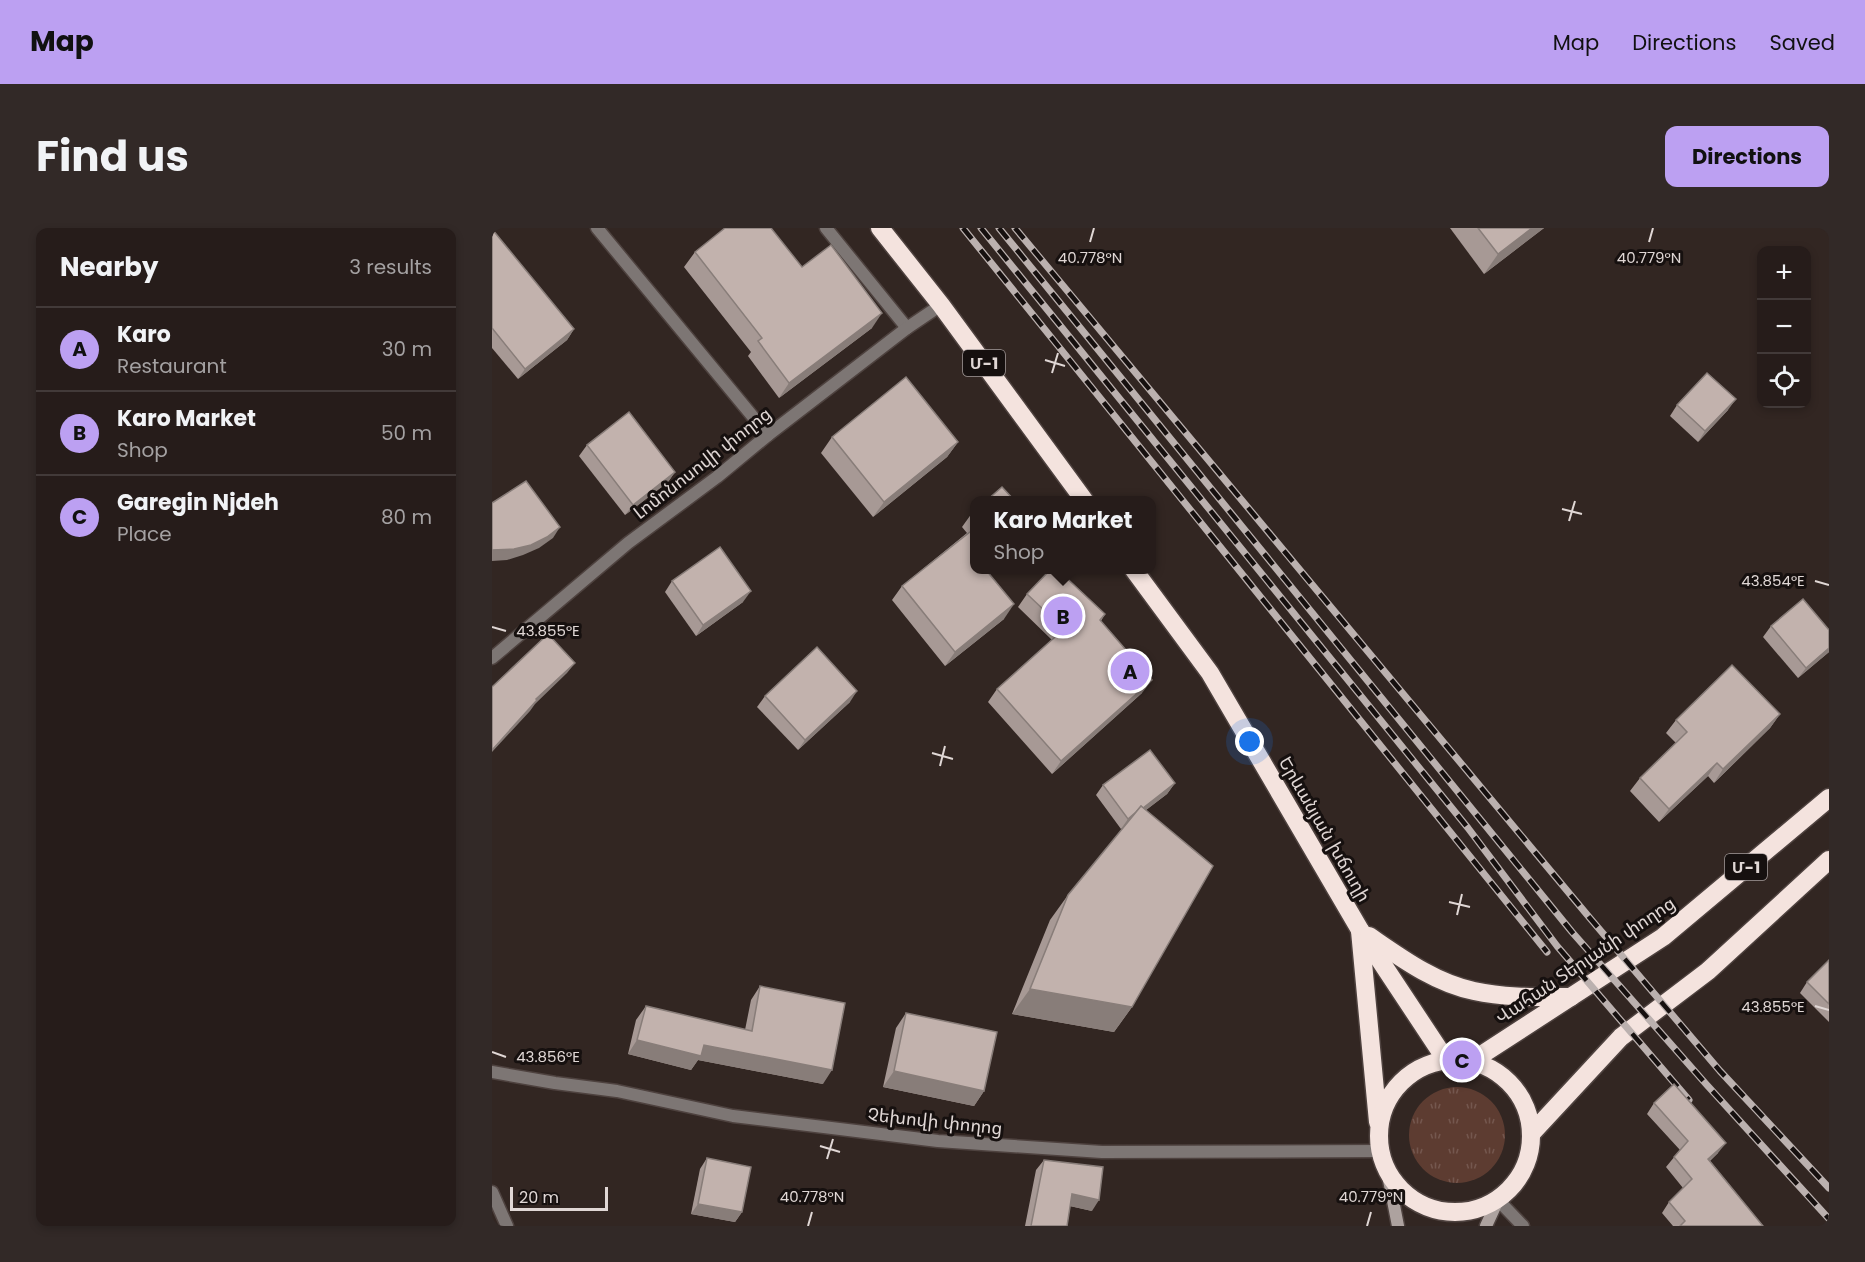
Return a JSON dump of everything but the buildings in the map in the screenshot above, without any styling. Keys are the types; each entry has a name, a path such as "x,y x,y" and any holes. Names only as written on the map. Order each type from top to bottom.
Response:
{"highway":[{"name":"Մ-1","path":"880,228 941,305 1080,496"},
{"name":"Երևանյան խճուղի","path":"1137,574 1210,674 1360,930 1446,1060"},
{"name":"Վահան Տերյանի փողոց","path":"1472,1061 1664,937 1829,798"},
{"path":"1531,1134 1621,1037 1708,971 1829,860"},
{"name":"Երևանյան խճուղի","path":"1360,930 1379,1126"},
{"path":"1360,930 1406,962 1446,982 1473,991 1511,996 1570,997"},
{"path":"1446,1060 1472,1061 1495,1071 1514,1088 1527,1110 1531,1134 1527,1159 1516,1182 1498,1200 1475,1210 1450,1213 1426,1208 1404,1194 1388,1175 1379,1151 1379,1126 1388,1103 1401,1081 1422,1067 1446,1060"}],"main road":[{"path":"1388,1175 1398,1226"},
{"path":"1486,1226 1498,1200"}],"street":[{"path":"597,228 768,435"},
{"path":"826,228 907,328"},
{"name":"Լոմոնոսովի փողոց","path":"492,658 628,543 717,477 907,328 941,305"},
{"name":"Չեխովի փողոց","path":"492,1072 616,1091 733,1116 938,1141 1102,1152 1379,1151"},
{"path":"492,1192 507,1226"},
{"path":"1498,1200 1523,1226"}],"green space":[{"path":"1457,1087 1475,1091 1491,1101 1501,1117 1505,1135 1501,1153 1491,1169 1475,1179 1457,1183 1439,1179 1423,1169 1413,1153 1409,1135 1413,1117 1423,1101 1439,1091"}],"railway":[{"path":"963,228 1547,952"},
{"path":"981,228 1468,828 1557,946 1689,1100"},
{"path":"999,228 1572,932 1829,1219"},
{"path":"1015,228 1589,917 1720,1071 1829,1188"}],"place":[{"name":"Karo Market","path":"1063,616"},
{"name":"Karo","path":"1130,671"},
{"name":"Garegin Njdeh","path":"1462,1060"}]}
